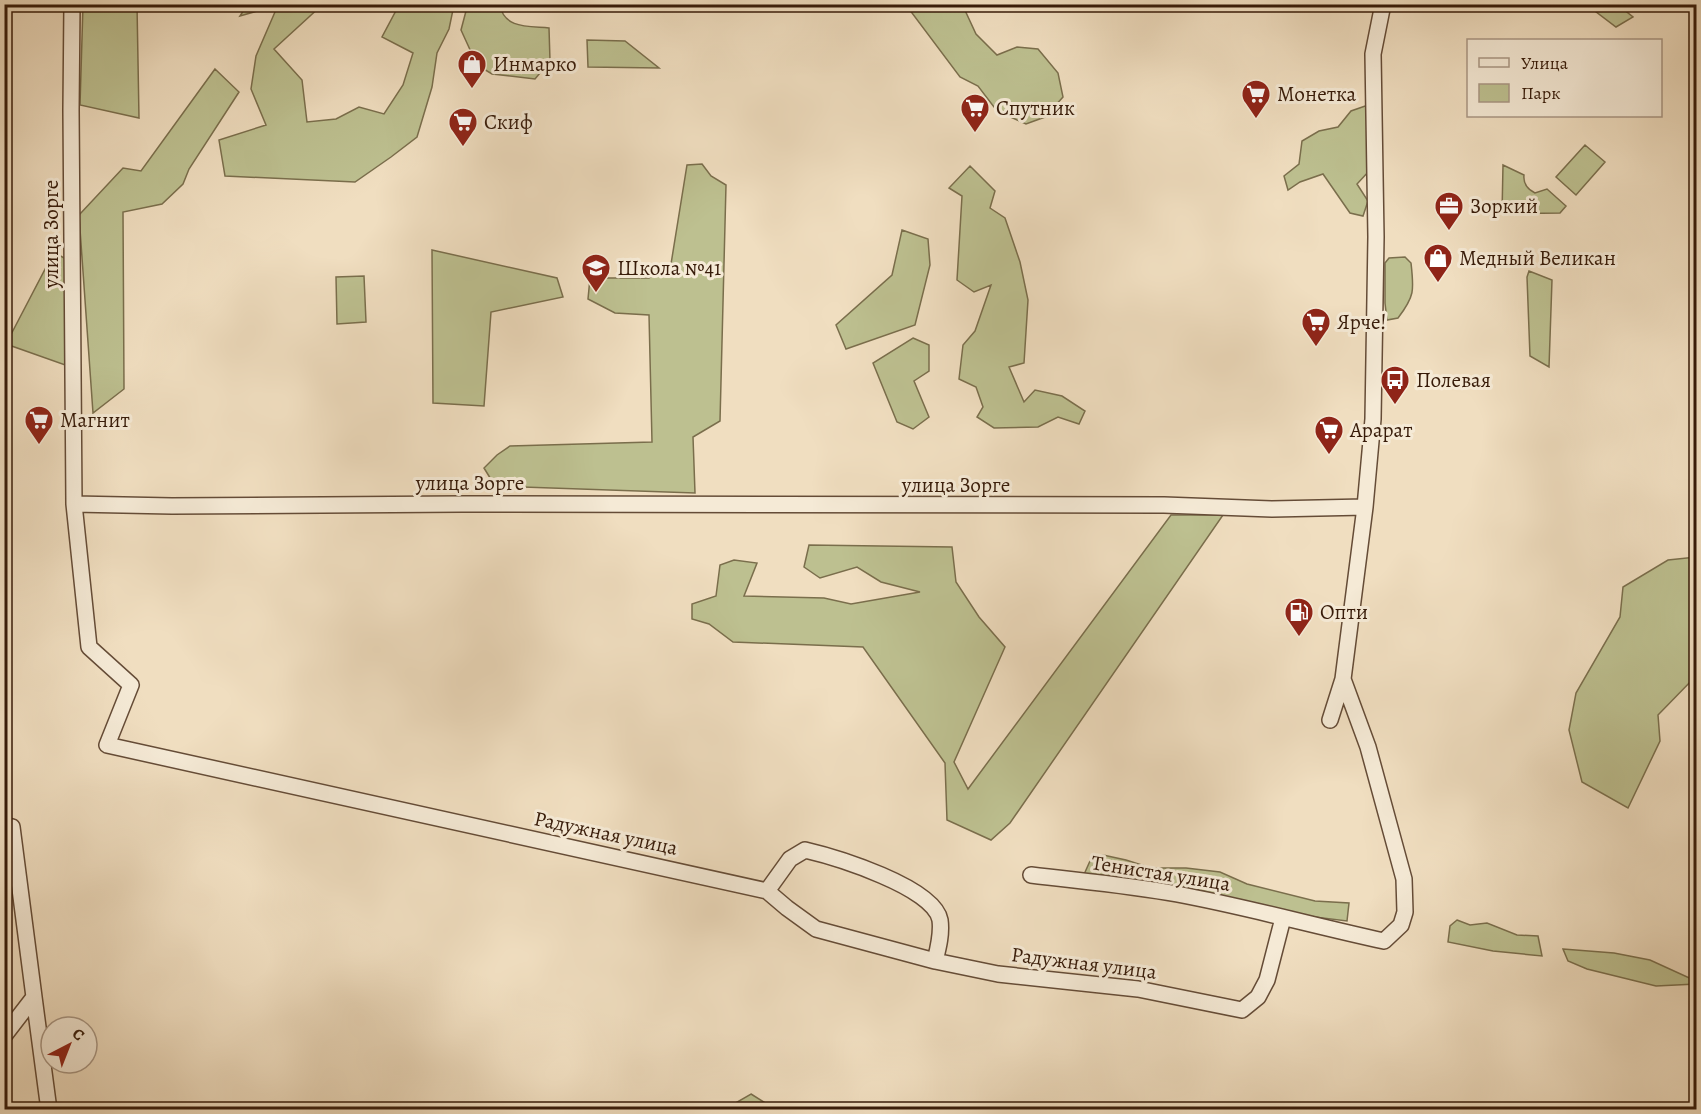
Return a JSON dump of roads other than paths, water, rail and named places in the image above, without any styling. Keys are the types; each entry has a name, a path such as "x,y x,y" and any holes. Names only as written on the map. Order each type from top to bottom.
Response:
{"street":[{"name":"улица Зорге","path":"72,4 74,504 172,506 1164,505 1272,509 1365,507"},
{"path":"1330,720 1343,679 1365,507 1373,419 1376,237 1373,54 1383,4"},
{"name":"Радужная улица","path":"74,504 89,647 131,685 107,745 767,891 816,929 934,961 998,974 1138,989 1242,1010 1258,997 1267,980 1283,918"},
{"name":"Тенистая улица","path":"1031,875 1175,893 1384,941 1401,925 1405,912 1404,879 1368,747 1343,679"},
{"path":"4,825 12,827 47,1108"},
{"path":"767,891 790,860 805,850 836,857 865,868 928,900 940,919 939,944 934,961"},
{"path":"4,886 18,874"},
{"path":"4,1036 34,997"}],"place":[{"name":"Инмарко","path":"472,90"},
{"name":"Монетка","path":"1256,120"},
{"name":"Спутник","path":"975,134"},
{"name":"Скиф","path":"463,148"},
{"name":"Зоркий","path":"1449,232"},
{"name":"Медный Великан","path":"1438,284"},
{"name":"Школа №41","path":"596,294"},
{"name":"Ярче!","path":"1316,348"},
{"name":"Полевая","path":"1395,406"},
{"name":"Магнит","path":"39,446"},
{"name":"Арарат","path":"1329,456"},
{"name":"Опти","path":"1299,638"}]}
